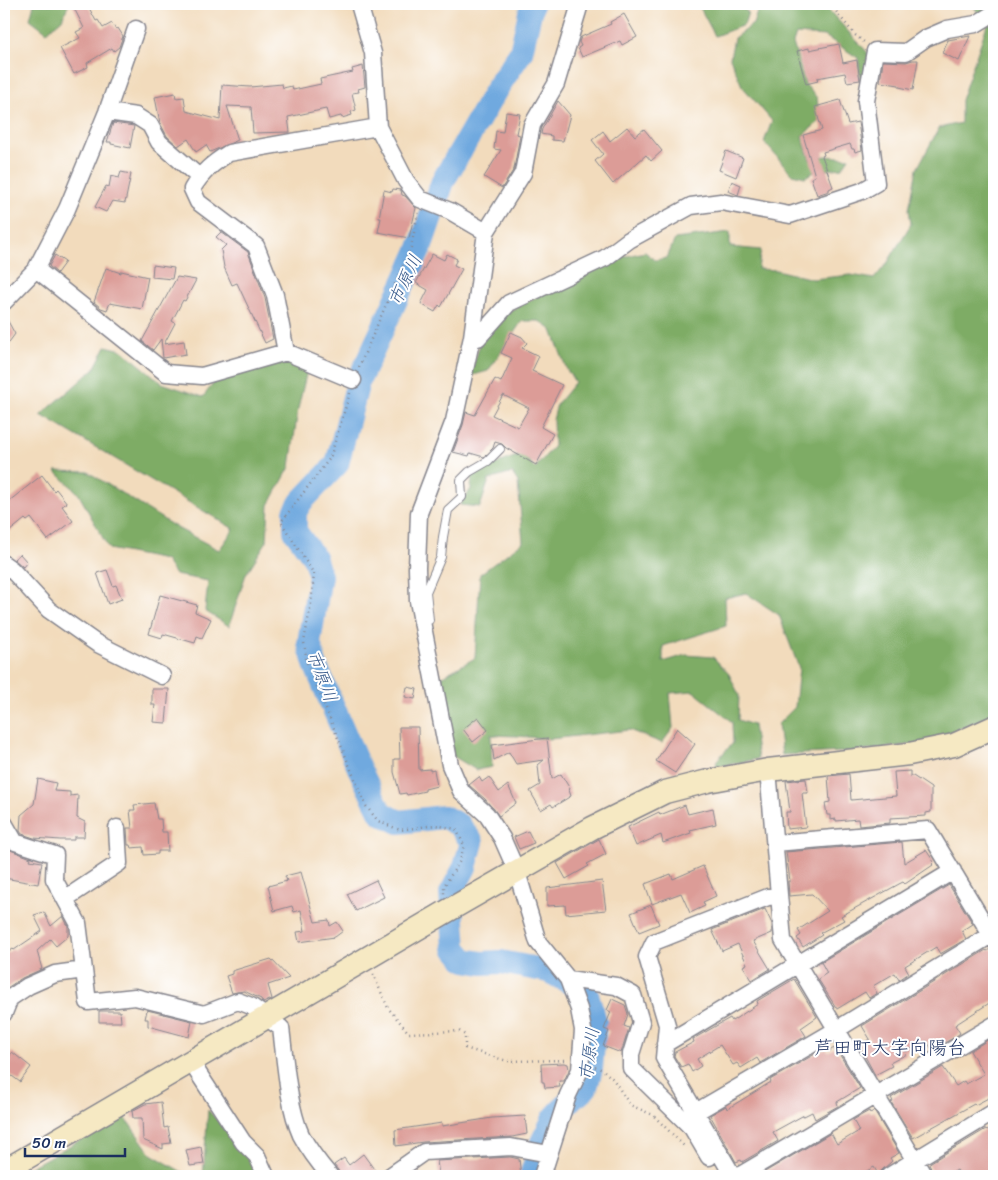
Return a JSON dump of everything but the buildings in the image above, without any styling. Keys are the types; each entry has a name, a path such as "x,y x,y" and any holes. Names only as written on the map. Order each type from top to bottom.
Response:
{"street":[{"path":"359,4 373,52 378,127 406,181 420,199 450,211 486,232"},
{"path":"542,1176 568,1094 580,1070 583,1030 579,1009 568,979 538,942 517,872 502,838 487,814 461,791 450,765 418,601 419,513 454,422 472,337 486,232 523,173 532,124 556,84 580,4"},
{"path":"472,337 478,338 509,304 605,258 629,240 691,206 722,202 790,215 862,191 876,183 866,102 875,51 906,52 926,38 948,29 976,24 994,13"},
{"path":"4,302 36,269 67,209 107,112 136,29"},
{"path":"107,112 136,116 150,125 159,142 199,178"},
{"path":"286,352 275,295 256,246 198,202 192,189 212,164 229,153 378,127"},
{"path":"36,269 166,373 202,376 286,352 354,380"},
{"path":"4,564 11,569 49,610 96,643 162,676"},
{"path":"4,1171 592,828 665,792 708,781 768,770 909,754 954,745 994,727"},
{"path":"768,770 783,940 924,1176"},
{"path":"4,823 15,842 55,855 54,878 78,923 88,1002 135,997 204,1014 238,1001 251,1006 281,1028 293,1107 300,1133 314,1157 330,1176"},
{"path":"65,899 119,863 117,828"},
{"path":"696,1112 993,937 928,830 775,843"},
{"path":"665,1044 953,871"},
{"path":"733,1176 664,1058 667,1025 647,957 654,942 768,897 779,896"},
{"path":"4,1013 10,998 28,986 56,974 84,970"},
{"path":"568,979 616,986 633,996 641,1022 631,1054 631,1068 692,1128 721,1176"},
{"path":"739,1176 994,1025"},
{"path":"190,1062 243,1142 257,1156 266,1176"},
{"path":"889,1176 994,1112"},
{"path":"390,1176 424,1152 511,1147 549,1154"}],"lane":[{"path":"423,629 430,624 426,592 441,557 448,510 462,497 461,480 469,472 488,461 500,449"}],"path":[{"path":"830,4 855,35 875,51"},
{"path":"420,199 411,247 354,380 330,458 281,522 314,574 304,642 307,663 366,806 378,821 400,830 435,825 456,829 464,845 460,861 444,886 451,909"},
{"path":"367,959 388,1008 409,1033 459,1031 465,1035 465,1048 507,1062 581,1059 603,1070 613,1079 630,1105 653,1115 685,1146"}],"green space":[{"path":"34,4 69,4 62,19 47,32 30,19"},
{"path":"698,4 735,4 748,12 744,25 715,36"},
{"path":"766,4 823,4 869,54 864,84 861,81 858,58 825,36 796,34 793,43 805,84 817,98 820,121 802,136 810,160 826,156 849,158 842,168 816,171 805,177 792,174 764,142 772,121 742,86 730,58 734,38 753,24 757,12"},
{"path":"972,4 994,4 994,8 980,16"},
{"path":"994,23 994,715 922,743 862,751 782,755 778,724 795,707 799,668 779,615 746,593 725,598 726,626 663,646 663,662 686,655 713,657 729,674 739,695 738,720 753,725 758,759 716,767 717,760 733,743 732,722 693,691 670,693 673,728 662,743 629,730 550,739 491,735 492,767 476,770 453,756 441,677 475,658 480,574 523,542 518,482 512,473 489,480 480,507 460,505 471,489 472,474 514,457 524,456 535,468 554,446 553,420 557,404 575,382 567,370 552,330 539,321 522,321 488,371 470,376 484,332 511,310 609,260 645,252 655,260 667,258 675,239 730,232 730,247 761,250 758,269 776,270 813,279 851,275 874,279 888,262 911,224 909,209 917,169 939,128 961,123 961,100 987,25"},
{"path":"106,346 122,350 162,383 203,397 219,376 281,357 308,366 298,409 290,467 269,505 267,541 246,574 229,626 205,611 208,581 175,575 165,560 109,549 78,493 55,471 88,472 177,528 219,550 234,529 41,415 94,369"},
{"path":"208,1110 251,1157 256,1176 203,1176"},
{"path":"124,1116 151,1154 189,1176 14,1176"}],"waterway":[{"name":"市原川","path":"531,1176 542,1142 554,1118 575,1095 581,1093 586,1087 591,1069 595,1021 586,991 548,971 501,962 482,963 465,960 455,948 451,893 465,867 472,842 459,825 444,817 399,822 381,813 359,768 315,664 309,643 320,576 314,557 295,531 295,512 301,502 337,464 358,382 420,248 443,181 497,88 521,52 532,4"}],"district":[{"name":"芦田町大字向陽台","path":"890,1047"}]}
